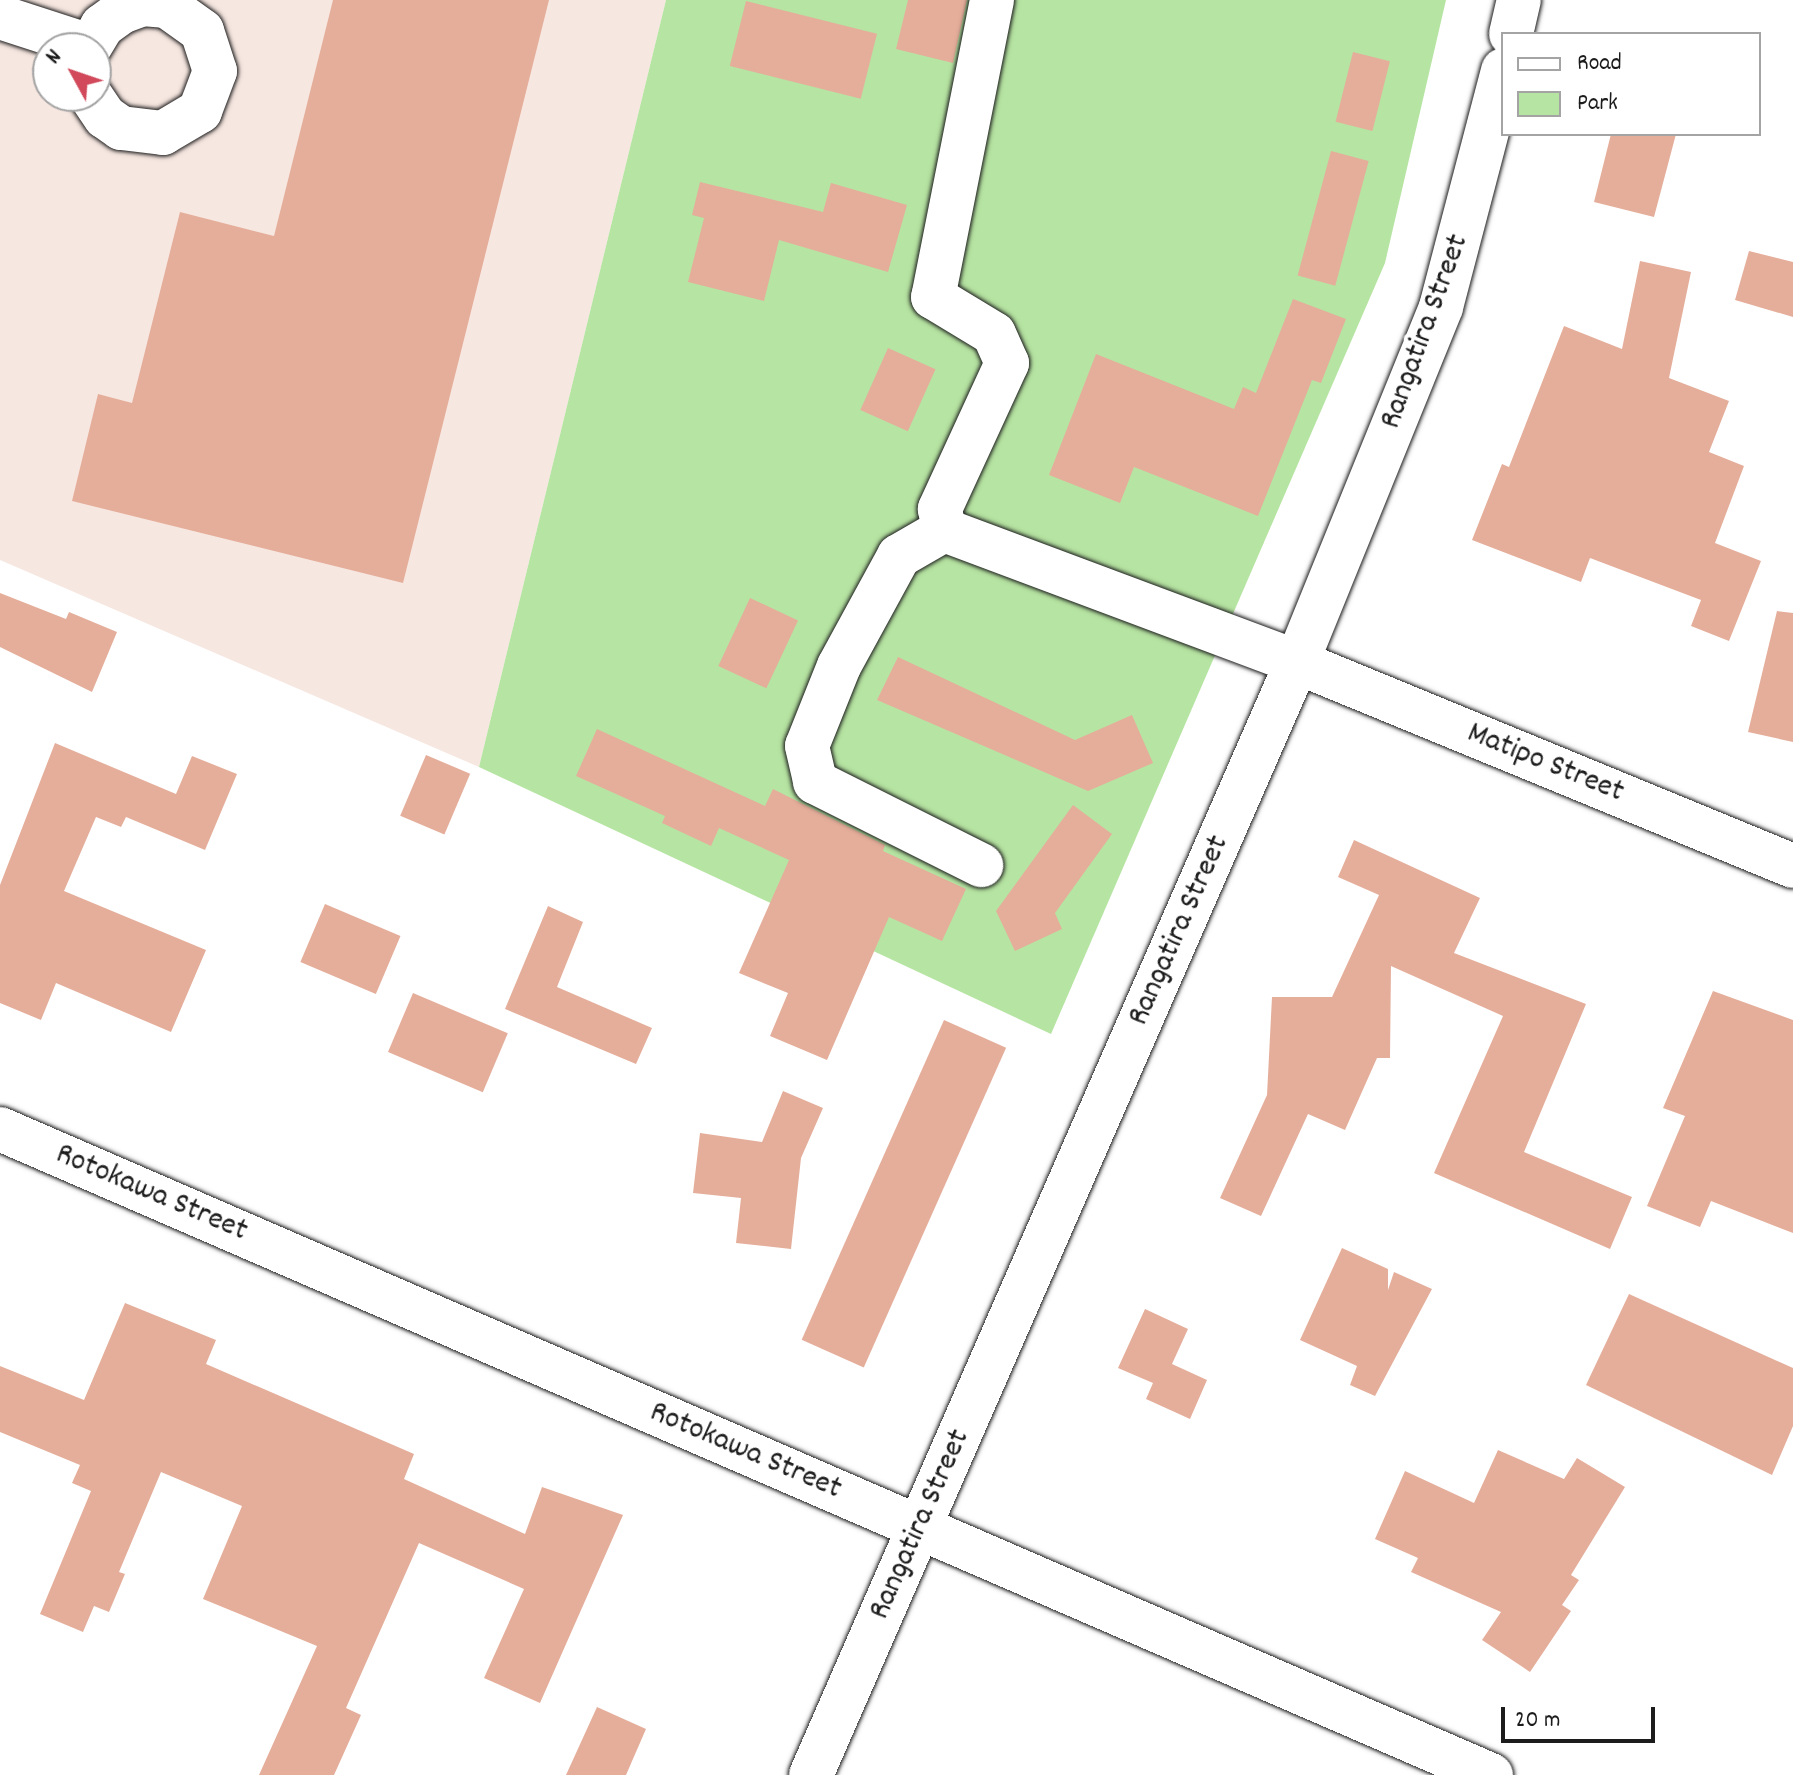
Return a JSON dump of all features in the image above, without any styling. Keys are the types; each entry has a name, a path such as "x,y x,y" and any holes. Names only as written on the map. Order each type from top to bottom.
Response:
{"street":[{"path":"981,865 815,782 807,746 839,666 899,556 944,530 940,509 1007,363 994,334 933,297 992,0"},
{"path":"1511,32 1519,0"},
{"path":"98,32 121,12 143,4 168,3 202,31 212,50 213,82 200,111 183,125 142,134 105,117 102,112"},
{"path":"0,17 44,32"},
{"name":"Rangatira Street","path":"811,1775 1297,662 1441,307 1501,78"},
{"name":"Matipo Street","path":"944,530 1297,662 1793,866"},
{"name":"Rotokawa Street","path":"0,1129 1491,1775"}],"shaded area":[{"path":"0,0 666,0 479,767 0,560"}],"green space":[{"path":"666,0 1446,0 1385,263 1051,1034 479,767"}],"building":[{"path":"333,0 549,0 403,583 72,501 98,394 132,403 180,212 274,236"},
{"path":"908,0 967,0 953,63 896,49"},
{"path":"746,1 877,34 861,99 730,66"},
{"path":"1353,52 1390,61 1372,131 1336,122"},
{"path":"1610,136 1675,136 1654,217 1594,202"},
{"path":"1331,151 1369,161 1335,286 1298,276"},
{"path":"700,182 823,212 831,183 907,205 888,272 779,240 764,301 688,282 704,218 692,215"},
{"path":"1749,251 1793,262 1793,317 1735,300"},
{"path":"1640,261 1691,272 1669,378 1729,401 1709,452 1744,466 1715,543 1761,561 1729,641 1691,626 1701,600 1590,558 1581,582 1472,540 1502,464 1509,467 1564,326 1622,349"},
{"path":"1293,299 1346,319 1321,383 1312,380 1258,516 1134,467 1120,503 1049,475 1096,354 1234,409 1243,387 1256,393"},
{"path":"888,348 936,369 908,431 860,410"},
{"path":"0,593 66,619 69,612 117,632 92,692 0,647"},
{"path":"750,598 798,620 766,688 718,666"},
{"path":"1777,611 1793,613 1793,742 1748,732"},
{"path":"898,657 1075,740 1132,715 1153,763 1088,791 877,700"},
{"path":"597,729 765,806 773,789 885,845 883,851 966,889 942,941 889,917 827,1060 770,1036 788,993 739,973 789,860 719,828 711,846 662,823 665,816 576,776"},
{"path":"55,743 176,794 192,756 237,774 205,850 126,817 121,827 96,817 64,891 206,950 171,1032 56,983 41,1020 0,1003 0,885"},
{"path":"426,755 470,774 444,835 400,816"},
{"path":"1073,805 1112,834 1055,913 1062,929 1015,951 996,911"},
{"path":"1354,840 1480,898 1454,953 1586,1004 1524,1152 1632,1197 1610,1249 1434,1173 1503,1016 1391,966 1390,1058 1377,1058 1345,1130 1308,1114 1261,1216 1220,1198 1267,1095 1272,997 1332,997 1379,895 1338,877"},
{"path":"325,904 400,936 376,994 300,962"},
{"path":"548,906 583,922 557,987 652,1028 636,1064 505,1009"},
{"path":"1713,991 1793,1020 1793,1233 1711,1201 1700,1227 1647,1206 1685,1116 1663,1108"},
{"path":"413,993 508,1033 483,1092 388,1052"},
{"path":"944,1020 1006,1048 864,1367 802,1340"},
{"path":"783,1091 823,1108 801,1158 791,1249 736,1243 741,1198 693,1193 700,1133 762,1142"},
{"path":"1342,1248 1388,1269 1388,1290 1394,1272 1432,1289 1375,1396 1350,1385 1357,1366 1300,1340"},
{"path":"1629,1294 1793,1368 1793,1426 1772,1475 1586,1385"},
{"path":"125,1303 216,1340 206,1364 414,1454 404,1479 525,1534 542,1487 623,1515 540,1703 484,1678 524,1589 419,1543 346,1708 361,1715 334,1775 259,1775 317,1646 203,1599 242,1506 161,1472 119,1572 125,1574 109,1612 94,1606 83,1632 40,1614 91,1491 72,1483 80,1465 0,1432 0,1366 84,1400"},
{"path":"1145,1309 1188,1329 1172,1364 1207,1380 1190,1419 1146,1399 1153,1383 1118,1368"},
{"path":"1498,1450 1564,1479 1577,1458 1625,1487 1571,1575 1579,1580 1562,1605 1571,1611 1530,1672 1482,1640 1501,1612 1411,1572 1418,1558 1375,1539 1405,1471 1474,1503"},
{"path":"597,1707 646,1729 626,1775 566,1775"}]}
